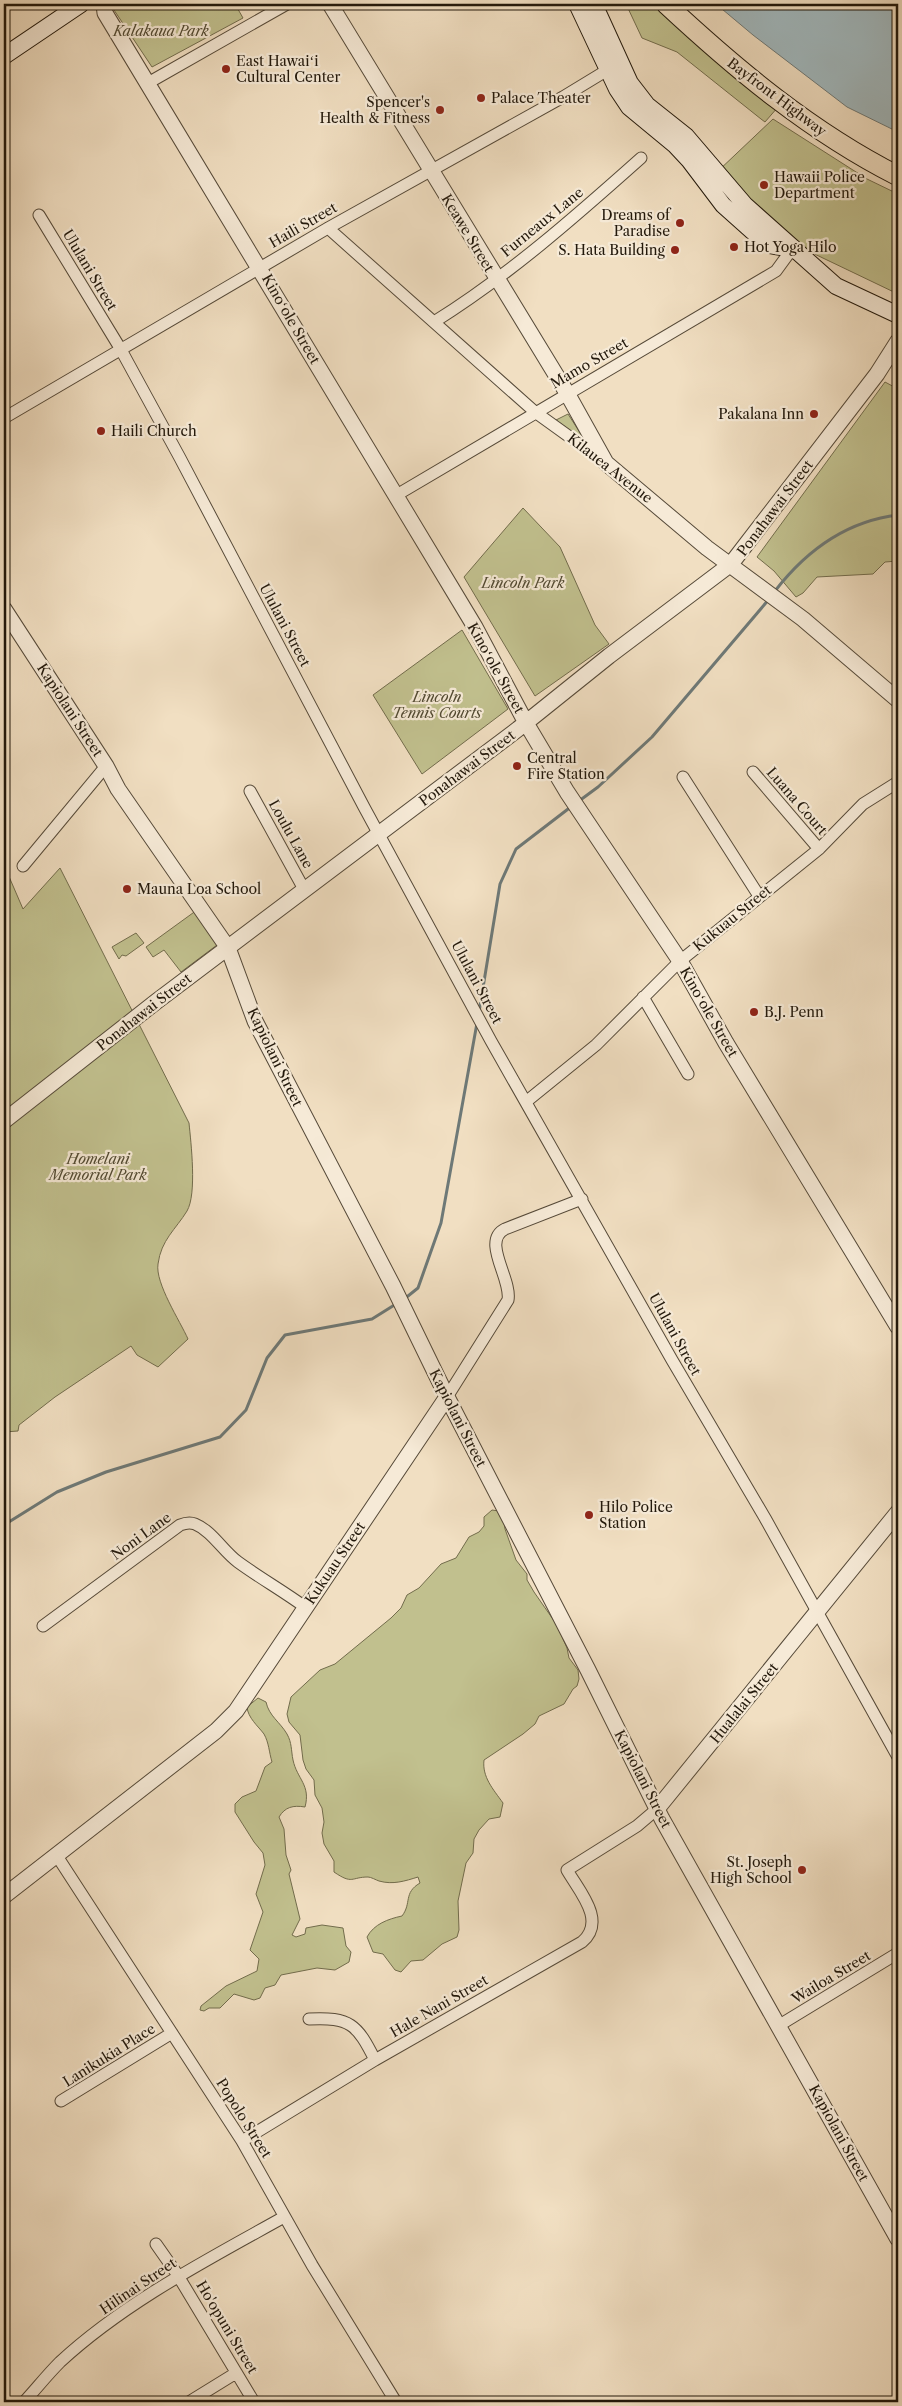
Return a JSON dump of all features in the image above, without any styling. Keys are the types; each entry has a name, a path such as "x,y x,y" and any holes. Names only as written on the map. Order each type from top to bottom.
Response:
{"main road":[{"path":"4,56 81,4"},
{"path":"578,4 614,66 641,98 686,136 745,205 792,249 836,286 898,315"},
{"path":"594,4 614,66"},
{"name":"Bayfront Highway","path":"666,4 724,58 786,107 829,137 898,176"}],"street":[{"name":"Kinoʻole Street","path":"104,4 105,13 260,268 474,627 526,723 567,792 680,961 732,1052 898,1327"},
{"path":"148,83 287,4"},
{"name":"Keawe Street","path":"330,4 567,393 606,463"},
{"name":"Haili Street","path":"4,418 120,348 430,170 563,97 614,66"},
{"name":"Furneaux Lane","path":"434,322 496,279 588,205 641,158"},
{"name":"Ululani Street","path":"39,216 120,348 491,1041 527,1101 672,1360 766,1518 898,1757"},
{"name":"Kilauea Avenue","path":"328,228 535,412 606,463 707,548 803,619 898,700"},
{"name":"Mamo Street","path":"395,496 776,271 792,249"},
{"name":"Ponahawai Street","path":"4,1121 228,948 526,723 609,656 731,564 877,374 898,341"},
{"name":"Kapiolani Street","path":"4,609 106,766 118,789 228,948 255,1022 393,1286 447,1397 657,1809 898,2239"},
{"path":"24,866 106,766"},
{"name":"Luana Court","path":"753,772 819,849"},
{"path":"682,777 759,896"},
{"name":"Kukuau Street","path":"527,1101 596,1045 680,961 819,849 864,804 898,782"},
{"name":"Loulu Lane","path":"250,791 305,891"},
{"path":"643,997 688,1074"},
{"name":"Kukuau Street","path":"4,1896 216,1731 236,1711 447,1397 508,1300 508,1287 495,1245 498,1234 505,1229 582,1199"},
{"name":"Hualalai Street","path":"567,1870 637,1826 657,1809 818,1613 898,1512"},
{"name":"Noni Lane","path":"43,1626 180,1525 186,1523 193,1523 201,1528 236,1561 259,1577 276,1585 305,1607"},
{"name":"Popolo Street","path":"57,1856 242,2141 284,2217 396,2402"},
{"name":"Hale Nani Street","path":"242,2141 375,2060 587,1938 591,1931 593,1917 567,1870"},
{"name":"Wailoa Street","path":"778,2026 898,1953"},
{"path":"309,2019 339,2019 351,2025 365,2041 375,2060"},
{"name":"Lanikukia Place","path":"62,2102 172,2034"},
{"name":"Hilinai Street","path":"24,2402 60,2362 108,2324 179,2276 284,2217"},
{"name":"Ho'opuni Street","path":"156,2244 179,2276 254,2402"},
{"path":"188,2402 236,2373"}],"green space":[{"name":"Kalakaua Park","path":"110,4 235,4 243,18 152,67"},
{"path":"626,4 656,4 702,46 778,107 765,122 677,52 642,38"},
{"path":"773,119 867,179 898,194 898,294 802,248 717,172"},
{"path":"885,382 898,389 898,561 885,562 873,574 817,577 803,593 796,597 774,571 757,557"},
{"path":"568,414 586,442 556,420"},
{"name":"Lincoln Park","path":"523,508 560,547 595,625 609,644 535,696 464,577"},
{"name":"Lincoln Tennis Courts","path":"462,630 508,709 422,774 373,695"},
{"name":"Homelani Memorial Park","path":"4,865 23,909 60,868 189,1123 193,1181 187,1211 162,1248 158,1264 160,1281 164,1291 188,1339 158,1367 137,1355 131,1346 55,1397 19,1425 18,1431 4,1432"},
{"path":"197,910 221,942 181,972 164,950 153,957 146,947"},
{"path":"136,933 144,943 126,956 122,955 119,959 112,947"},
{"path":"492,1510 499,1511 503,1516 505,1529 516,1560 527,1574 527,1580 534,1592 557,1625 567,1648 569,1658 578,1670 579,1679 577,1686 564,1704 539,1716 535,1724 523,1734 484,1760 486,1777 503,1803 500,1817 489,1819 474,1839 473,1853 466,1863 458,1901 459,1930 457,1937 442,1944 423,1960 411,1961 401,1972 395,1970 383,1954 373,1952 367,1937 373,1929 382,1923 402,1916 407,1907 409,1894 420,1883 418,1877 389,1883 368,1877 349,1879 334,1872 334,1861 324,1844 322,1808 315,1795 314,1780 306,1769 303,1760 300,1735 289,1722 287,1714 291,1697 320,1670 335,1664 391,1618 401,1608 407,1595 419,1588 441,1564 456,1558 469,1537 479,1532 484,1526 484,1517"},
{"path":"258,1698 266,1702 272,1715 287,1734 291,1744 295,1767 303,1782 306,1793 305,1807 297,1806 290,1808 279,1817 284,1829 286,1855 291,1870 289,1874 300,1919 292,1935 296,1937 305,1934 306,1928 322,1925 343,1928 346,1946 351,1952 349,1962 335,1970 317,1968 281,1975 275,1985 265,1988 260,1998 254,2000 234,1994 220,2008 209,2008 204,2011 200,2010 201,2006 226,1986 257,1971 259,1959 250,1950 263,1912 256,1894 265,1865 263,1853 235,1812 235,1804 242,1797 256,1791 265,1767 272,1762 266,1737 251,1718 247,1707"}],"water":[{"path":"716,4 898,4 898,132 847,107 753,35"}],"waterway":[{"path":"775,591 800,563 829,540 862,524 879,518 898,515"},
{"path":"579,801 598,787 652,737 770,598"},
{"path":"479,1012 500,884 516,849 572,806"},
{"path":"403,1300 418,1288 441,1223 477,1023"},
{"path":"4,1525 57,1492 106,1472 220,1437 246,1410 267,1358 285,1335 372,1319 396,1304"}],"place":[{"name":"East Hawaiʻi Cultural Center","path":"226,69"},
{"name":"Palace Theater","path":"481,98"},
{"name":"Spencer's Health & Fitness","path":"440,110"},
{"name":"Hawaii Police Department","path":"764,185"},
{"name":"Dreams of Paradise","path":"680,223"},
{"name":"Hot Yoga Hilo","path":"734,247"},
{"name":"S. Hata Building","path":"675,250"},
{"name":"Pakalana Inn","path":"814,414"},
{"name":"Haili Church","path":"101,431"},
{"name":"Central Fire Station","path":"517,766"},
{"name":"Mauna Loa School","path":"127,889"},
{"name":"B.J. Penn","path":"754,1012"},
{"name":"Hilo Police Station","path":"589,1515"},
{"name":"St. Joseph High School","path":"802,1870"}]}
